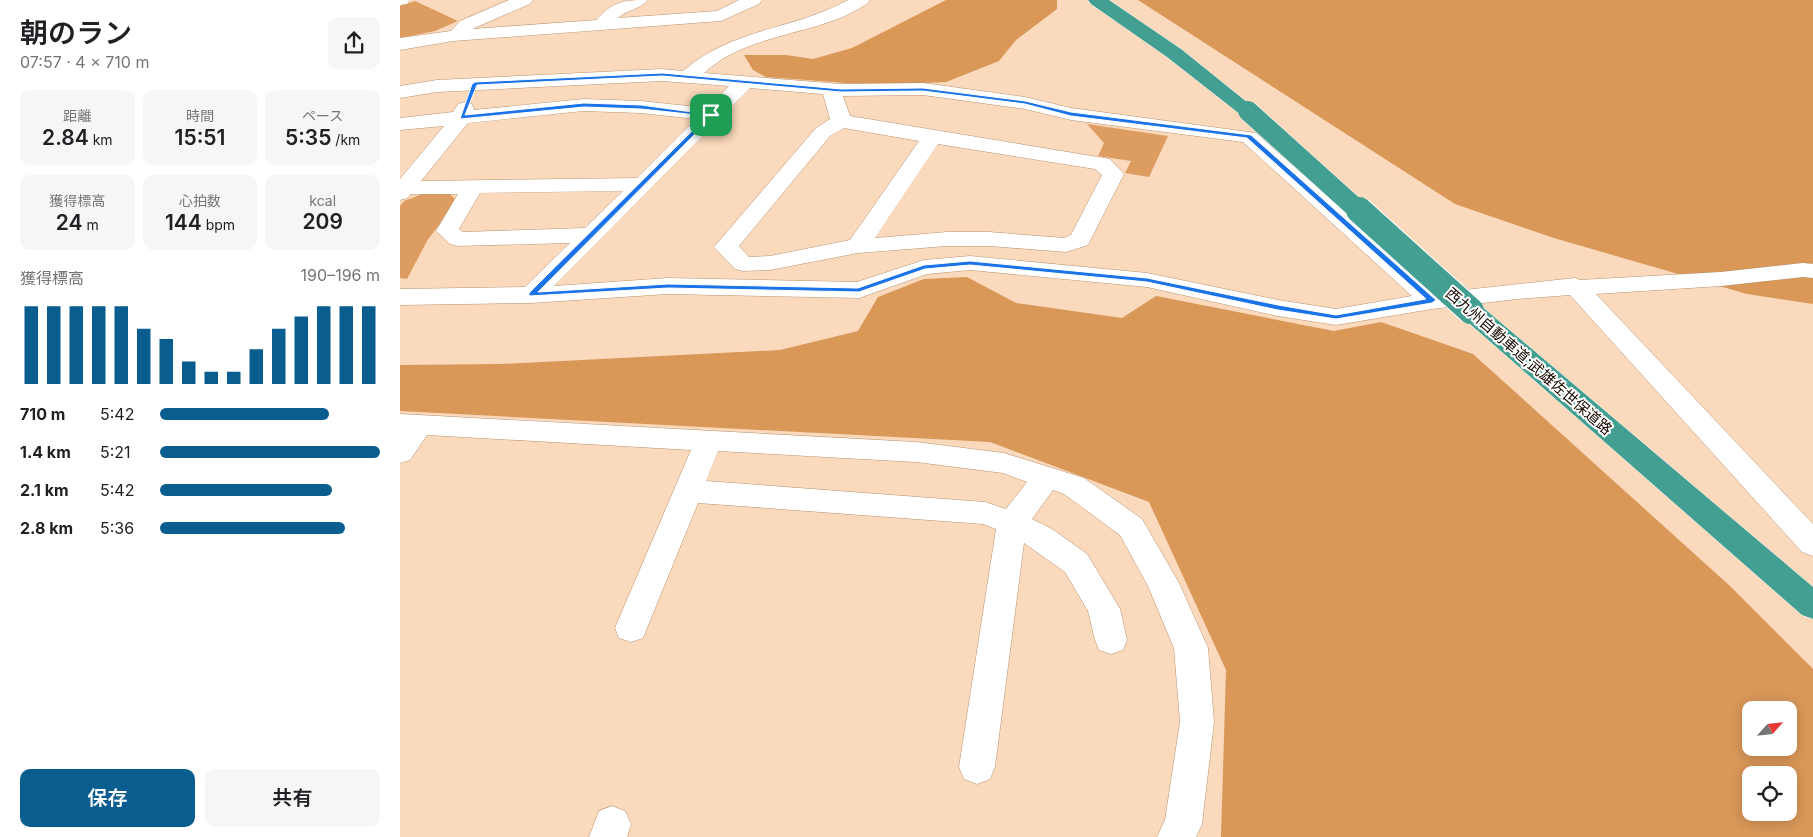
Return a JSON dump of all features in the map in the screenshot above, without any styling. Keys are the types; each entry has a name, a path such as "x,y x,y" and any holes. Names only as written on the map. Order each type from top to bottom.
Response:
{"highway":[{"name":"西九州自動車道;武雄佐世保道路","path":"1097,0 1174,53 1248,111"},
{"name":"西九州自動車道;武雄佐世保道路","path":"1115,0 1176,46 1471,311 1813,606"}],"street":[{"path":"453,36 466,25 524,0"},
{"path":"602,24 616,10 639,0"},
{"path":"400,44 453,36 721,16 753,0"},
{"path":"688,77 698,67 729,46 828,17 861,0"},
{"path":"400,92 438,86 662,75 831,90 923,89 1025,102 1071,114 1249,137 1432,300"},
{"path":"531,295 744,82"},
{"path":"401,190 462,117 475,84"},
{"path":"831,90 841,122"},
{"path":"400,124 584,105 641,107 711,115"},
{"path":"841,122 932,137 1102,164 1113,174 1080,240 1066,245 989,238 947,239 858,246 770,263 743,264 726,247 823,132 841,122"},
{"path":"858,246 932,137"},
{"path":"401,190 642,184"},
{"path":"473,187 447,231 458,239 591,235"},
{"path":"400,297 531,295 668,286 859,290 924,267 970,263 1147,280 1278,308 1336,317 1432,300 1517,291 1575,286 1722,279 1813,271"},
{"path":"1575,286 1813,544"},
{"path":"400,453 410,425 916,452 1004,463 1074,486 1131,527 1163,583 1191,648 1197,722 1183,824 1176,837"},
{"path":"630,628 708,440"},
{"path":"977,767 1012,523 1047,477"},
{"path":"688,491 985,513 1041,536 1076,564 1104,609 1112,640"}],"shaded area":[{"path":"946,0 1057,0 1057,9 1016,40 999,61 946,82 873,85 766,77 753,70 744,55 786,55 813,59 852,48"},
{"path":"1138,0 1813,0 1813,304 1747,294 1554,238 1455,204"},
{"path":"415,1 458,21 435,31 400,38 400,6"},
{"path":"1087,124 1168,136 1149,177 1125,173 1131,161 1098,156 1104,143"},
{"path":"425,193 449,193 457,201 427,241 407,279 400,278 400,206 404,201"},
{"path":"967,277 1016,303 1122,318 1156,296 1334,331 1381,322 1473,354 1730,586 1813,669 1813,837 1221,837 1226,670 1149,502 990,442 400,411 400,365 501,364 780,350 858,331 878,297 924,279"}],"route":[{"path":"662,75 841,90 923,89 1025,102 1071,114 1249,137 1432,300 1336,317 1278,308 1147,280 970,263 924,267 859,290 668,286 531,295 711,115 641,107 584,105 462,117 475,84 662,75"}]}
